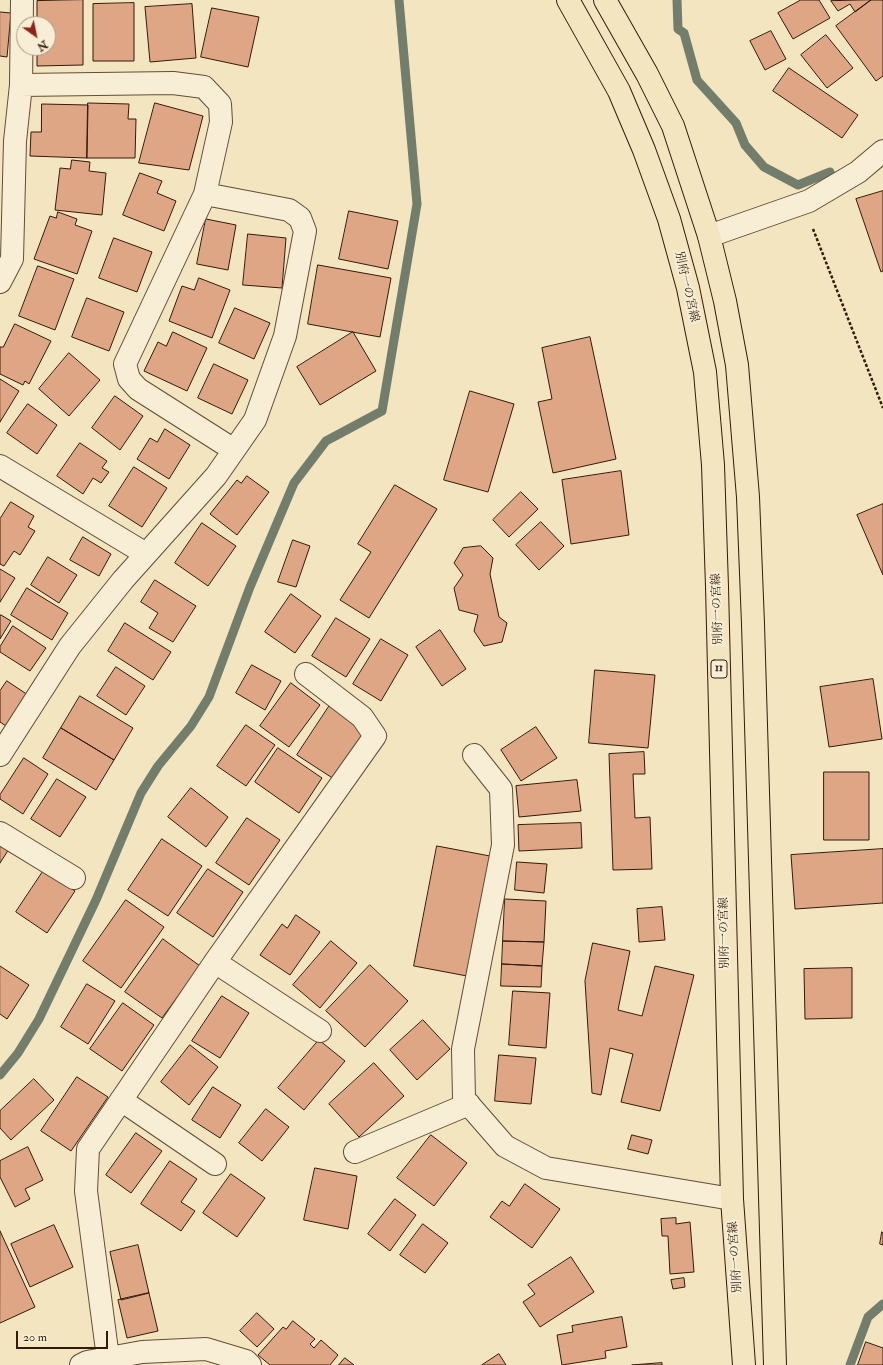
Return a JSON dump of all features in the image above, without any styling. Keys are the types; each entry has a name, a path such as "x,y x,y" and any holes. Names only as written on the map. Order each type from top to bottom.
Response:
{"main road":[{"name":"別府一の宮線","path":"568,0 619,92 644,150 669,219 688,288 704,372 713,465 717,579 732,1199 744,1365"},
{"path":"605,0 647,74 673,126 709,236 725,301 737,365 748,497 776,1365"}],"street":[{"path":"0,282 12,259 15,142 21,84 22,0"},
{"path":"21,84 173,83 204,87 220,104 221,122 205,194 125,364 129,379 138,389 234,450"},
{"path":"709,236 809,201 858,172 883,151"},
{"path":"0,755 70,646 123,580 216,476 255,420 285,336 305,230 300,218 289,210 205,194"},
{"path":"0,466 146,554"},
{"path":"108,1358 86,1191 88,1149 215,962 375,736 362,717 306,674"},
{"path":"474,755 501,789 503,845 463,1049 464,1099 505,1146 546,1168 732,1199"},
{"path":"0,832 74,878"},
{"path":"215,962 320,1031"},
{"path":"121,1100 215,1164"},
{"path":"355,1152 469,1104"},
{"path":"81,1365 87,1362 142,1352 206,1350 246,1361 250,1365"}],"path":[{"path":"810,222 883,408"}],"building":[{"path":"83,0 83,65 37,66 37,56 56,56 56,16 37,16 37,1"},
{"path":"801,0 819,0 830,18 793,39 778,13"},
{"path":"871,0 883,0 883,76 876,81 836,26"},
{"path":"871,0 855,12 850,4 838,11 831,1"},
{"path":"134,3 134,61 93,61 93,4"},
{"path":"192,4 196,58 150,62 145,7"},
{"path":"212,8 259,17 248,67 201,57"},
{"path":"0,12 11,13 7,57 0,56"},
{"path":"771,31 786,59 765,70 750,41"},
{"path":"826,35 853,68 827,88 801,55"},
{"path":"789,68 858,115 842,138 773,91"},
{"path":"88,103 129,104 128,119 136,119 135,158 87,158"},
{"path":"155,103 203,116 189,170 139,163"},
{"path":"42,104 88,105 87,158 30,156 31,132 41,132"},
{"path":"72,160 90,162 89,171 106,173 102,215 55,210 60,168 70,169"},
{"path":"140,173 162,181 157,193 176,201 164,231 123,215"},
{"path":"883,191 883,271 881,272 856,199"},
{"path":"349,211 398,221 388,269 339,259"},
{"path":"58,212 77,219 75,225 92,231 77,274 34,259 50,216 56,218"},
{"path":"206,219 236,225 228,270 197,264"},
{"path":"248,234 286,238 282,288 243,285"},
{"path":"114,238 152,252 137,292 99,278"},
{"path":"318,265 391,278 380,337 308,324"},
{"path":"38,266 74,279 55,330 19,316"},
{"path":"199,278 230,290 212,338 169,321 182,286 194,290"},
{"path":"87,298 124,312 109,351 72,337"},
{"path":"235,308 270,323 254,359 219,343"},
{"path":"15,324 51,341 29,384 25,381 23,385 0,374 0,347 3,347"},
{"path":"173,332 207,348 187,391 144,371 158,342 166,346"},
{"path":"353,332 376,371 320,405 297,367"},
{"path":"590,337 616,459 553,473 538,402 552,399 542,348"},
{"path":"69,353 100,380 69,416 39,389"},
{"path":"214,364 248,380 232,414 198,398"},
{"path":"0,379 19,391 0,422"},
{"path":"470,391 514,404 488,492 444,480"},
{"path":"115,396 143,416 120,450 92,428"},
{"path":"28,404 57,425 37,454 7,433"},
{"path":"165,429 190,445 169,479 137,459 150,438 157,442"},
{"path":"80,443 107,461 102,468 109,472 101,483 93,478 83,494 57,476"},
{"path":"134,467 167,488 142,527 109,506"},
{"path":"621,471 629,535 571,544 562,480"},
{"path":"247,476 269,492 237,535 210,514 237,480 241,483"},
{"path":"395,485 437,509 369,618 340,600 371,552 358,544"},
{"path":"521,492 538,509 509,537 493,520"},
{"path":"11,502 34,516 28,527 35,531 20,555 14,551 4,566 0,564 0,519"},
{"path":"883,504 883,575 857,515"},
{"path":"541,522 564,546 539,570 516,545"},
{"path":"202,523 236,546 208,586 175,563"},
{"path":"83,537 111,554 99,576 70,560"},
{"path":"293,540 310,546 296,587 278,582"},
{"path":"481,546 493,558 490,574 499,617 507,623 502,642 484,646 474,631 478,615 459,610 454,588 463,575 454,563 463,548"},
{"path":"48,557 77,575 59,603 31,585"},
{"path":"0,569 15,578 0,602"},
{"path":"155,580 196,606 173,642 149,628 158,613 141,602"},
{"path":"27,588 68,613 52,640 11,615"},
{"path":"291,594 321,616 295,653 265,632"},
{"path":"1,615 11,621 0,639 0,617"},
{"path":"336,618 370,639 346,677 312,656"},
{"path":"125,623 171,652 153,680 108,651"},
{"path":"13,626 46,648 30,671 0,652 0,647"},
{"path":"440,630 466,669 442,686 416,647"},
{"path":"381,639 408,655 381,701 353,684"},
{"path":"252,665 281,681 265,710 236,693"},
{"path":"116,667 145,686 126,715 97,696"},
{"path":"595,670 655,675 648,748 589,743"},
{"path":"873,679 882,739 829,747 820,687"},
{"path":"7,681 31,697 9,728 0,722 0,691"},
{"path":"291,683 320,705 289,747 260,726"},
{"path":"80,696 133,728 114,760 61,728"},
{"path":"330,705 370,732 337,781 297,755"},
{"path":"246,725 275,745 246,786 217,766"},
{"path":"536,727 557,758 521,781 501,750"},
{"path":"61,728 114,760 96,790 43,758"},
{"path":"278,748 322,778 299,813 255,782"},
{"path":"644,752 645,774 633,774 635,818 650,817 652,869 613,870 609,754"},
{"path":"24,758 48,774 23,814 0,799 0,795"},
{"path":"824,772 869,772 869,840 824,840"},
{"path":"57,779 86,797 60,837 31,819"},
{"path":"577,780 581,811 519,817 516,786"},
{"path":"191,788 228,817 206,847 168,817"},
{"path":"247,818 280,840 249,885 216,863"},
{"path":"581,823 582,848 519,851 518,825"},
{"path":"162,839 202,866 168,916 128,890"},
{"path":"0,843 9,849 0,863"},
{"path":"437,846 490,856 467,976 414,966"},
{"path":"883,849 883,903 795,909 791,855"},
{"path":"517,862 547,864 544,893 515,890"},
{"path":"208,869 243,892 213,937 177,913"},
{"path":"44,870 75,891 47,933 16,912"},
{"path":"505,899 546,901 544,942 503,941"},
{"path":"126,900 164,927 121,988 83,961"},
{"path":"662,907 665,940 639,942 637,909"},
{"path":"296,915 320,932 290,975 260,955 282,924 287,928"},
{"path":"163,939 200,966 162,1018 125,992"},
{"path":"331,941 357,963 320,1008 293,985"},
{"path":"503,941 544,942 542,966 502,964"},
{"path":"593,943 630,951 618,1010 642,1016 655,966 694,975 660,1111 621,1102 633,1054 610,1048 601,1095 592,1093 585,981"},
{"path":"502,964 542,966 541,987 501,986"},
{"path":"370,965 408,1001 365,1047 326,1011"},
{"path":"0,966 29,985 7,1019 0,1014"},
{"path":"852,968 852,1018 805,1019 804,969"},
{"path":"87,984 115,1001 88,1044 61,1027"},
{"path":"513,991 550,993 546,1048 509,1045"},
{"path":"222,996 249,1013 220,1058 192,1041"},
{"path":"123,1003 154,1025 122,1071 90,1049"},
{"path":"423,1020 450,1049 417,1080 390,1050"},
{"path":"319,1040 345,1061 304,1110 278,1088"},
{"path":"190,1045 218,1067 189,1105 161,1082"},
{"path":"499,1055 536,1058 531,1104 495,1101"},
{"path":"374,1063 404,1096 359,1137 329,1104"},
{"path":"77,1077 108,1097 71,1151 41,1131"},
{"path":"34,1079 54,1100 11,1140 0,1128 0,1111"},
{"path":"213,1087 241,1105 220,1138 192,1120"},
{"path":"266,1109 289,1127 262,1161 239,1143"},
{"path":"136,1133 162,1151 131,1193 106,1175"},
{"path":"431,1135 467,1163 434,1206 397,1178"},
{"path":"632,1135 652,1140 648,1154 628,1149"},
{"path":"28,1147 43,1180 25,1189 30,1199 15,1207 0,1177 0,1161"},
{"path":"170,1161 197,1179 181,1202 195,1211 181,1231 141,1204"},
{"path":"315,1168 357,1176 348,1229 304,1220"},
{"path":"231,1174 265,1198 237,1237 203,1213"},
{"path":"525,1184 560,1209 532,1248 490,1217 502,1201 509,1206"},
{"path":"395,1199 416,1215 390,1251 368,1234"},
{"path":"676,1218 676,1224 690,1222 694,1272 670,1274 668,1236 662,1236 661,1219"},
{"path":"423,1224 448,1243 425,1273 400,1255"},
{"path":"54,1225 73,1267 30,1287 11,1244"},
{"path":"0,1231 35,1307 0,1323"},
{"path":"882,1232 883,1233 883,1245 880,1244"},
{"path":"138,1245 149,1293 121,1300 110,1252"},
{"path":"571,1257 594,1292 540,1327 523,1302 535,1294 528,1285"},
{"path":"684,1278 685,1287 673,1289 671,1280"},
{"path":"149,1293 158,1331 127,1338 118,1300"},
{"path":"257,1313 274,1329 257,1347 240,1331"},
{"path":"622,1317 627,1347 605,1351 606,1358 562,1365 557,1335 573,1332 572,1326"},
{"path":"293,1321 315,1339 310,1344 314,1348 321,1340 338,1355 330,1365 270,1365 258,1355 283,1327 286,1329"},
{"path":"866,1342 883,1348 883,1365 858,1365"},
{"path":"499,1354 506,1365 482,1365"},
{"path":"345,1358 354,1365 339,1365"},
{"path":"662,1363 662,1365 632,1365"}],"waterway":[{"path":"0,1075 18,1053 39,1019 96,900 141,793 158,766 191,726 209,697 250,587 294,483 326,441 382,411 417,204 399,0"},
{"path":"677,0 678,29 684,33 697,80 736,123 745,145 764,167 798,185 830,172"},
{"path":"850,1365 868,1317 883,1304"}]}
